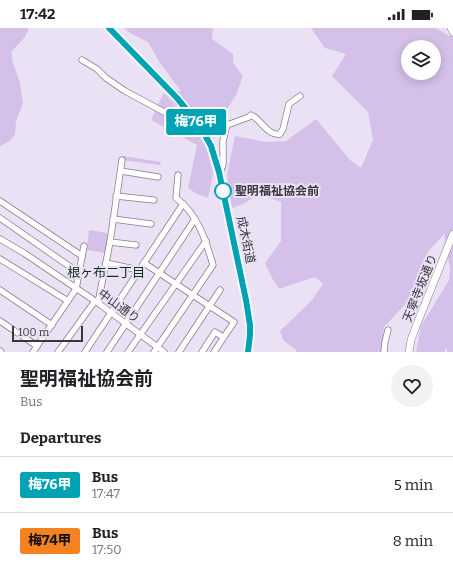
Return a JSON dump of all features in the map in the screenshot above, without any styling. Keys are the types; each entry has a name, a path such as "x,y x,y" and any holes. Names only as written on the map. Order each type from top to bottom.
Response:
{"main road":[{"name":"成木街道","path":"109,28 177,98 200,126 211,146 219,172 246,300 250,325 248,352"}],"street":[{"path":"451,28 453,32"},
{"path":"82,60 97,69 106,78 126,91 179,120 200,126"},
{"path":"219,172 223,165 223,141 227,125 250,117 251,115 272,133 276,135 280,134 284,129 289,104 300,96"},
{"path":"58,352 97,302 110,242 122,160"},
{"path":"121,171 158,176"},
{"path":"156,350 213,265 206,241 195,219 176,198 178,175"},
{"path":"116,196 154,200"},
{"path":"0,201 82,256"},
{"path":"85,352 183,204"},
{"path":"0,218 79,272"},
{"path":"113,219 151,224"},
{"path":"107,352 195,219"},
{"name":"天寧寺坂通り","path":"409,352 415,329 453,234"},
{"name":"中山通り","path":"0,239 24,253 97,302 140,334 156,350 164,352"},
{"path":"128,352 206,241"},
{"path":"110,242 136,245"},
{"path":"33,352 76,289 84,246"},
{"path":"0,259 68,301"},
{"path":"106,262 139,270"},
{"path":"144,263 234,322 214,352"},
{"path":"0,290 52,325"},
{"path":"179,352 220,290"},
{"path":"0,321 37,346"},
{"path":"384,352 384,342 388,330"},
{"path":"202,352 215,332 223,338"}],"shaded area":[{"path":"0,28 29,28 25,37 12,51 12,60 20,83 23,103 16,121 15,134 10,141 0,146"},
{"path":"124,28 213,28 212,39 233,54 233,63 243,76 236,95 224,114 207,123 213,138 206,146 213,173 208,198 197,194 188,188 197,145 151,120 164,92 181,91 160,63 148,42 130,33"},
{"path":"311,28 436,28 449,36 453,35 453,352 447,352 447,347 444,352 416,352 421,326 449,280 450,269 444,234 428,252 409,300 384,327 382,352 296,352 296,350 283,340 280,331 311,301 323,284 315,277 279,289 272,278 265,263 281,241 281,202 259,194 243,204 232,208 227,175 235,136 266,142 286,141 316,119 350,160 361,168 373,140 368,112 332,76 346,54 325,48"},
{"path":"123,156 161,162 160,165 122,160"},
{"path":"89,230 108,233 105,253 87,250"}],"bus line":[{"name":"梅76甲","path":"109,28 177,98 200,126 211,146 217,163 246,300 250,325 248,352"}],"place":[{"name":"聖明福祉協会前","path":"223,191"}],"district":[{"name":"根ヶ布二丁目","path":"106,272"}]}
